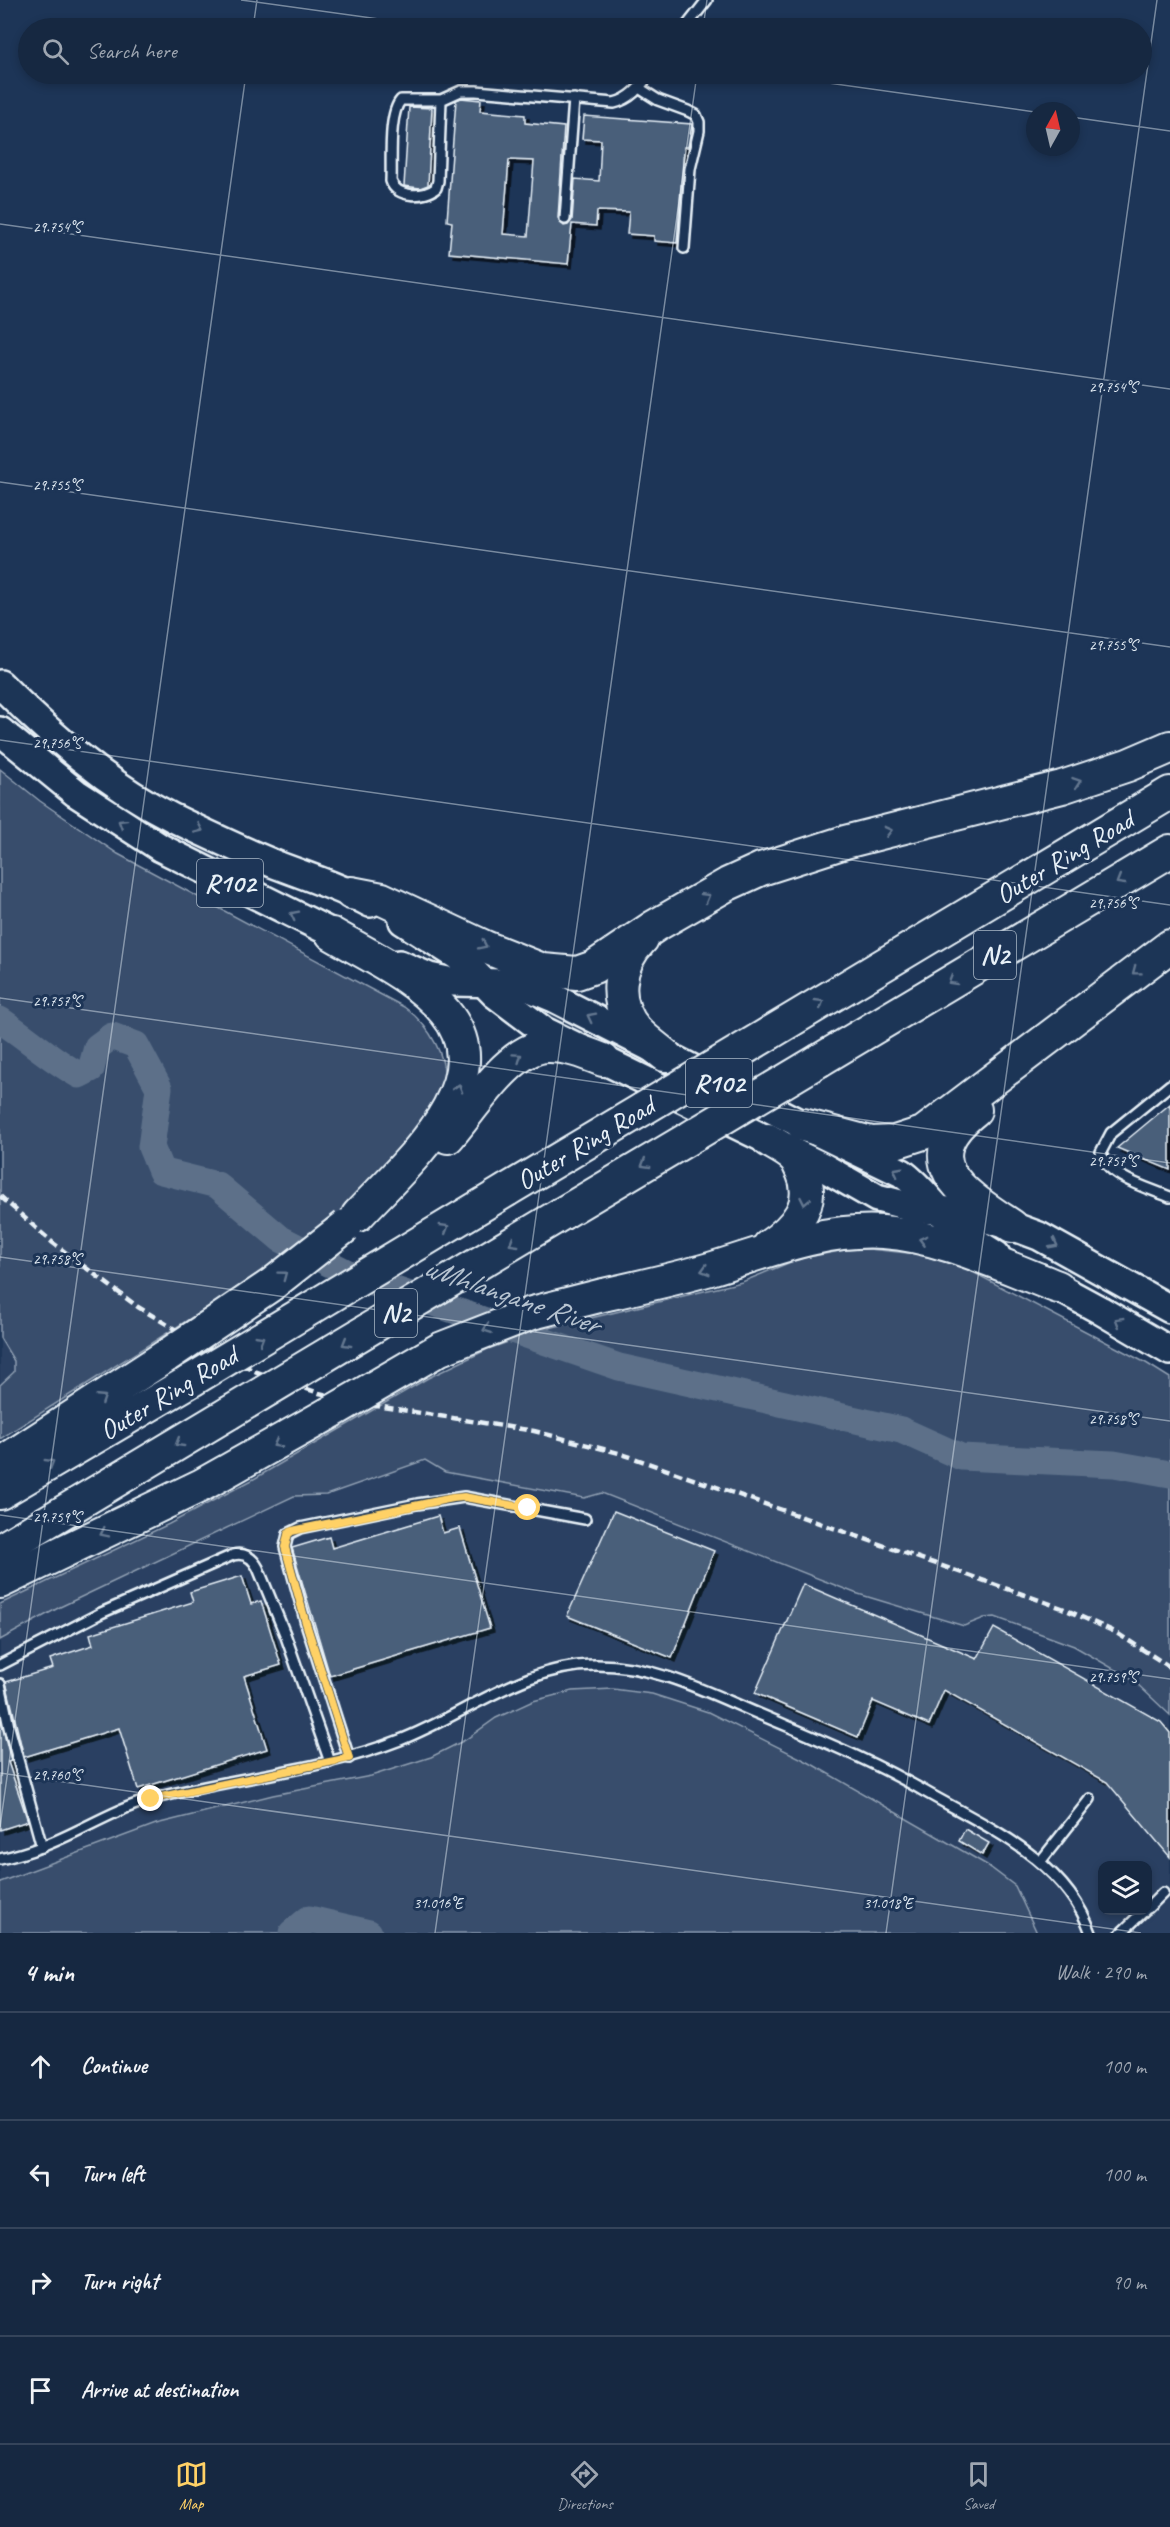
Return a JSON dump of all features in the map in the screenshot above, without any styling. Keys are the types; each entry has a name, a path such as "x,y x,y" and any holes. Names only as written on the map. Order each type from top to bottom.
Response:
{"highway":[{"path":"351,893 382,898 517,961 560,973 577,974 594,967 655,926 728,884 800,854 1062,787 1128,765 1170,747"},
{"name":"Outer Ring Road","path":"0,1493 1170,793"},
{"name":"Outer Ring Road","path":"0,1550 1170,850"},
{"path":"655,926 634,947 628,957 623,967 620,991 621,1003 636,1030 665,1055"},
{"path":"332,934 394,969 436,1003 453,1023 462,1057 461,1078 453,1102 444,1116 428,1139 352,1221"},
{"path":"803,1125 871,1143 895,1142 923,1133 1170,946"},
{"path":"1012,1226 967,1195 954,1181 946,1166 946,1147 951,1136 968,1115 1023,1073 1103,995"},
{"path":"0,1464 271,1285 352,1221 446,1141 507,1066 517,1057 529,1050 546,1046 568,1047 603,1060"},
{"path":"761,1251 786,1234 795,1224 804,1210 807,1196 807,1182 796,1158 768,1140"},
{"path":"0,1582 202,1485 440,1348 532,1313 666,1281 761,1251 822,1235 858,1232 885,1232 952,1247 1058,1287"}],"main road":[{"name":"R102","path":"0,684 56,738 86,763 171,817 275,864 351,893 410,925 458,956 515,1011 543,1031 768,1140 878,1198 920,1209 963,1212 1039,1236 1170,1308"},
{"name":"R102","path":"0,731 76,793 161,848 332,934 429,977 452,982 505,984 530,988 554,998 902,1173 916,1183 939,1210 983,1248 1058,1287 1170,1352"}],"lane":[{"path":"693,18 707,0"},
{"path":"441,100 437,185 434,190 424,195 399,192 393,187 391,181 394,116 401,100 441,100 461,91 476,91 614,103 627,99 642,84"},
{"path":"639,88 658,100 688,111 696,116 699,122 699,132 690,170 684,248"},
{"path":"565,219 574,99"},
{"path":"1170,1085 1111,1133 1101,1152 1104,1162 1113,1172 1170,1197"},
{"path":"349,1758 305,1620 285,1547 288,1534 300,1528 453,1498 474,1499 585,1519"},
{"path":"0,1665 101,1613 233,1555 244,1554 255,1562 285,1634 330,1762"},
{"path":"0,1859 42,1847 110,1813 151,1799 349,1758 403,1739 540,1674 569,1667 626,1666 673,1678 883,1767 979,1822 1053,1873 1085,1916 1091,1933"},
{"path":"0,1684 9,1727 42,1847"},
{"path":"1040,1862 1090,1799"},
{"path":"1152,1903 1163,1893"},
{"path":"1121,1933 1140,1915"}],"shaded area":[{"path":"0,769 40,801 118,854 404,1007 422,1023 436,1044 444,1068 444,1081 437,1102 415,1133 362,1192 318,1231 247,1283 0,1439 0,1385 14,1372 14,1361 0,1338"},
{"path":"869,1249 918,1254 965,1268 1146,1363 1170,1378 1170,1715 1133,1680 1074,1646 995,1617 984,1618 964,1626 855,1593 602,1493 584,1498 445,1472 425,1460 326,1495 294,1496 60,1607 0,1640 0,1604 169,1524 252,1480 428,1378 488,1349 549,1328 742,1282 798,1259 845,1250"},
{"path":"0,1338 15,1361 14,1372 0,1385"},
{"path":"425,1460 445,1472 584,1498 602,1493 855,1593 964,1626 984,1618 995,1617 1074,1646 1133,1680 1170,1716 1170,1933 1037,1933 1015,1886 987,1865 808,1762 633,1690 613,1689 572,1691 552,1695 496,1718 465,1740 431,1757 371,1776 273,1795 156,1824 0,1882 0,1640 60,1607 294,1496 326,1495"},
{"path":"613,1689 652,1694 708,1712 808,1762 987,1865 1015,1886 1037,1933 0,1933 0,1882 156,1824 273,1795 371,1776 431,1757 465,1740 496,1718 533,1701 572,1691"}],"building":[{"path":"461,98 481,100 480,111 525,115 525,123 564,127 558,218 564,226 572,220 575,179 599,181 601,140 582,139 584,116 692,124 688,147 684,147 677,243 654,241 654,236 627,234 629,212 597,211 596,226 572,224 568,264 449,253 452,222 447,221 456,100","holes":["509,160 534,161 528,236 503,234"]},
{"path":"409,107 432,108 428,185 420,188 404,186"},
{"path":"1170,1104 1170,1170 1117,1148"},
{"path":"614,1511 714,1551 672,1658 567,1616"},
{"path":"438,1516 443,1533 460,1528 490,1628 330,1676 292,1548 329,1537 332,1548"},
{"path":"242,1576 251,1604 261,1601 281,1665 244,1676 267,1749 138,1789 119,1728 24,1757 6,1682 53,1668 50,1659 93,1645 90,1634 193,1602 190,1592"},
{"path":"803,1584 977,1659 994,1628 1161,1722 1170,1733 1170,1857 1107,1782 944,1690 929,1725 873,1701 858,1737 755,1693"},
{"path":"0,1717 11,1761 8,1762 28,1821 0,1830"},
{"path":"965,1829 989,1843 982,1855 959,1841"}],"waterway":[{"name":"uMhlangane River","path":"0,1020 79,1075 91,1069 97,1047 112,1036 136,1045 159,1088 151,1147 161,1171 217,1185 281,1239 352,1275 619,1367 901,1430 961,1457 1114,1464 1170,1474"},
{"name":"uMhlangane River","path":"292,1933 309,1919 369,1933"}],"railway":[{"path":"0,1196 53,1243 138,1307 203,1346 257,1372 319,1393 377,1406 534,1431 619,1453 1062,1608 1115,1632 1170,1667"}],"route":[{"path":"151,1799 349,1758 305,1620 285,1547 288,1534 300,1528 453,1498 464,1497 528,1508"}]}
